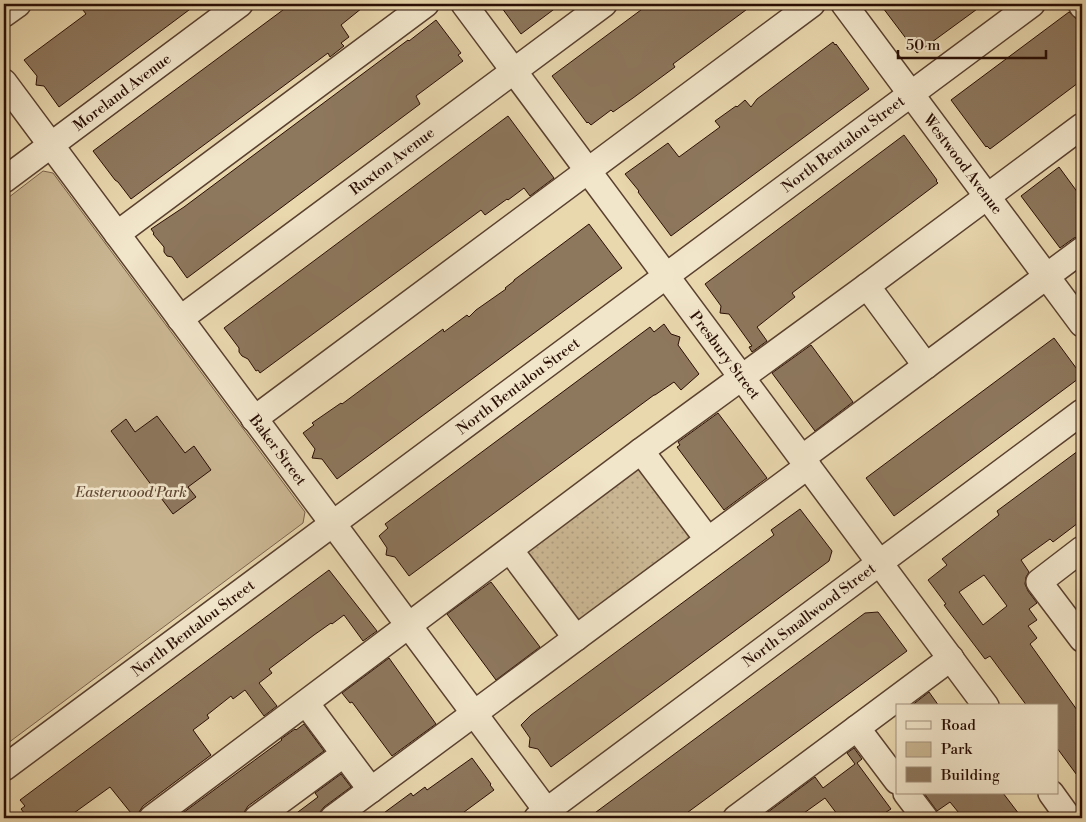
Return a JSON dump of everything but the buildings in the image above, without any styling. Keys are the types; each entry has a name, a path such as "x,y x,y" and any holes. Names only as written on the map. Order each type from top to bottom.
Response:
{"street":[{"path":"4,14 18,4"},
{"name":"Moreland Avenue","path":"4,180 240,4"},
{"path":"117,234 426,4"},
{"name":"Presbury Street","path":"464,4 985,704"},
{"name":"Ruxton Avenue","path":"180,319 604,4"},
{"path":"254,419 812,4"},
{"name":"Westwood Avenue","path":"844,4 1082,324"},
{"name":"North Bentalou Street","path":"4,768 1032,4"},
{"name":"Baker Street","path":"4,82 474,714 545,816"},
{"path":"152,818 641,451 1082,127"},
{"path":"333,818 708,540 926,366 1082,250"},
{"path":"867,286 926,366"},
{"name":"North Smallwood Street","path":"545,816 1082,412"},
{"path":"641,451 708,540"},
{"path":"1082,549 1039,582 1082,640"},
{"path":"510,550 576,638"},
{"path":"736,818 951,658"},
{"path":"306,704 371,790"},
{"path":"857,728 896,780"},
{"path":"257,818 344,754"},
{"path":"907,794 925,818"},
{"path":"1052,794 1070,818"}],"green space":[{"name":"Easterwood Park","path":"43,171 53,173 305,512 303,523 4,746 4,201"},
{"path":"642,458 703,539 578,632 518,551"}]}
